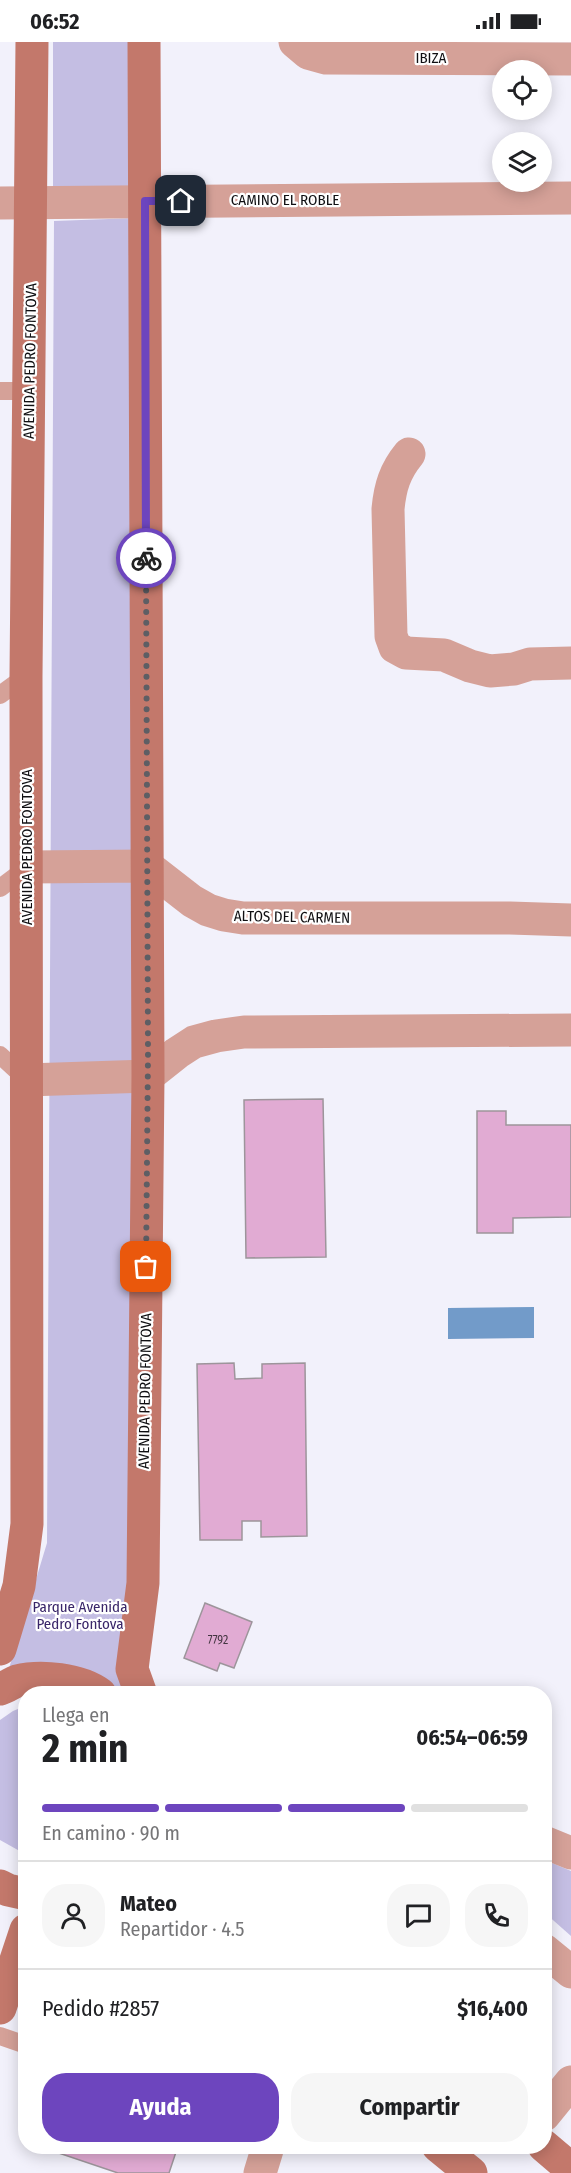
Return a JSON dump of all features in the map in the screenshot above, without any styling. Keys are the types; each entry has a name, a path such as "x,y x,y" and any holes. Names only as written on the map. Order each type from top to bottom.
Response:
{"street":[{"name":"AVENIDA PEDRO FONTOVA","path":"0,1649 19,1586 27,1524 26,676 15,391 16,203 32,42"},
{"name":"AVENIDA PEDRO FONTOVA","path":"138,1686 132,1669 143,1583 148,1076 144,42"},
{"name":"IBIZA","path":"295,42 308,53 326,58 571,59"},
{"name":"CAMINO EL ROBLE","path":"16,203 571,198"},
{"path":"409,454 394,476 389,501 391,636 395,647 406,653 444,655 489,671 508,670 530,664 571,663"},
{"path":"28,867 147,866"},
{"name":"ALTOS DEL CARMEN","path":"147,866 200,905 224,915 243,918 571,920"},
{"path":"27,1080 148,1076 194,1042 244,1032 571,1030"},
{"path":"0,1689 18,1681 57,1678 84,1686"},
{"path":"552,1845 571,1853"},
{"path":"0,1886 18,1892"},
{"path":"0,2008 18,1954"},
{"path":"552,1957 571,1972"},
{"path":"552,2105 571,2082"},
{"path":"448,2154 471,2173"}],"lane":[{"path":"0,695 26,676"},
{"path":"0,888 28,867"},
{"path":"0,1055 27,1080"},
{"path":"0,2036 18,2042"}],"green space":[{"path":"53,42 137,42 137,187 53,190"},
{"name":"Parque Avenida Pedro Fontova","path":"136,218 132,1686 110,1686 82,1670 7,1675 47,1543 54,221"},
{"path":"18,1709 18,1850 0,1840 0,1720"},
{"path":"552,1863 571,1871 571,1936 552,1919"}],"water":[{"path":"534,1307 534,1338 448,1339 448,1308"}],"building":[{"path":"323,1099 326,1257 246,1258 244,1100"},
{"path":"477,1111 506,1111 506,1125 571,1125 571,1217 513,1218 513,1233 477,1233"},
{"path":"234,1363 235,1379 262,1378 262,1364 305,1363 307,1536 261,1537 261,1521 242,1521 242,1540 200,1540 197,1364"},
{"path":"205,1603 252,1622 234,1668 220,1663 217,1671 184,1658"},
{"path":"62,2154 175,2154 169,2173 118,2173"}],"way so far":[{"path":"146,558 148,1076 146,1267"}],"route":[{"path":"146,558 145,201 181,201"}]}
